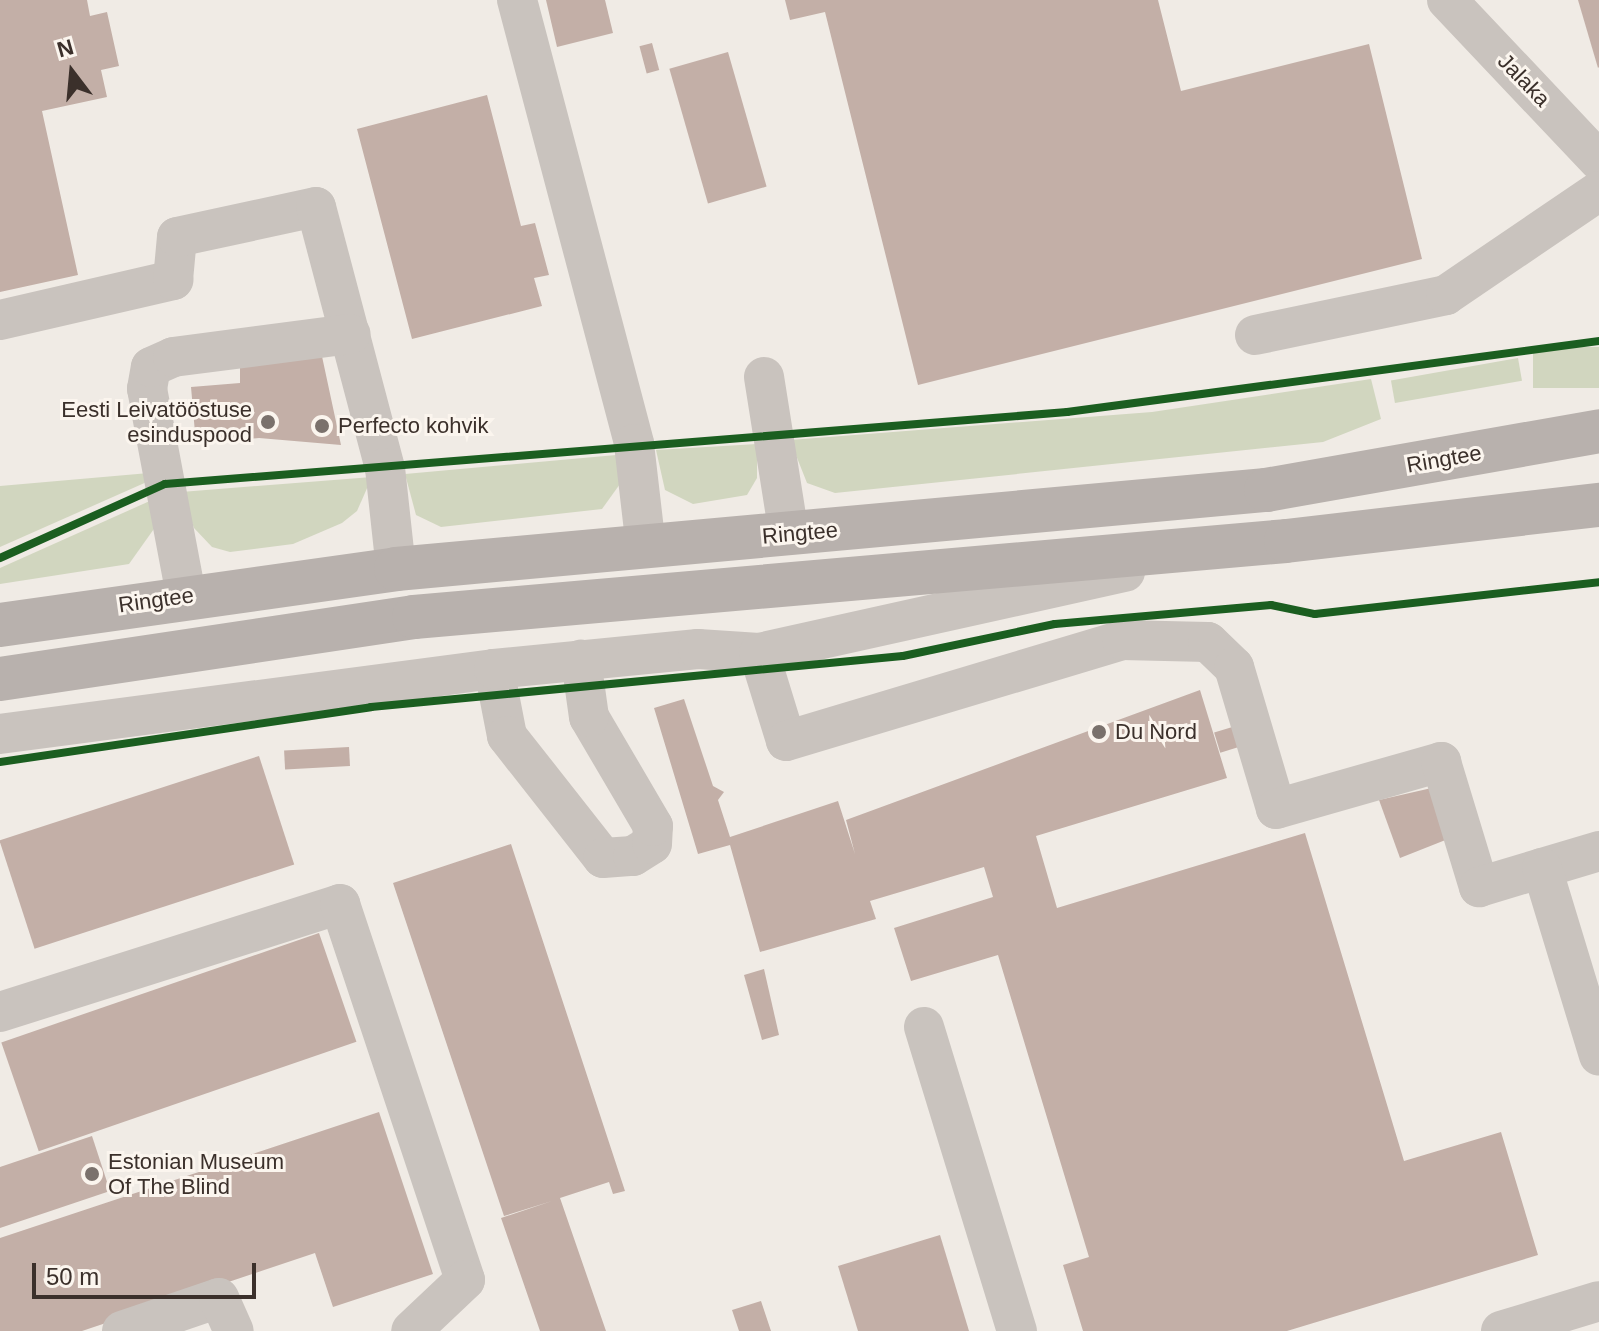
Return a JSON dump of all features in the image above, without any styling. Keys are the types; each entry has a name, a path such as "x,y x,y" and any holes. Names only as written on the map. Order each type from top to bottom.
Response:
{"main road":[{"name":"Ringtee","path":"0,625 186,595 396,569 1266,490 1599,431"},
{"path":"0,679 414,617 1286,541 1599,505"},
{"path":"0,617 48,616"}],"street":[{"path":"517,0 634,444 646,547"},
{"name":"Jalaka","path":"1447,0 1599,161"},
{"path":"1255,335 1446,295 1599,191"},
{"path":"0,320 173,280 177,237 316,207 385,468 396,569"},
{"path":"186,595 147,389 151,367 173,357 351,334"},
{"path":"764,377 789,534"},
{"path":"0,734 494,669 698,649 759,653 1286,541"},
{"path":"759,653 786,741 1122,640 1208,642 1234,667 1276,809 1441,762 1479,887 1599,851"},
{"path":"494,669 507,736 603,858 633,856 652,844 653,826 589,717 581,660"},
{"path":"1542,868 1599,1056"},
{"path":"0,1012 340,904 465,1280 411,1331"},
{"path":"924,1027 1017,1331"},
{"path":"122,1331 219,1298 234,1331"},
{"path":"1501,1331 1599,1301"}],"green space":[{"path":"1533,347 1599,347 1599,388 1533,388"},
{"path":"1518,358 1522,381 1395,403 1391,380"},
{"path":"1371,379 1381,419 1323,442 835,493 807,483 790,440 1152,412"},
{"path":"757,444 757,478 747,495 693,504 665,490 656,450"},
{"path":"616,455 620,484 602,509 441,527 416,515 405,474"},
{"path":"149,473 149,481 0,547 0,486"},
{"path":"372,477 357,511 342,523 293,544 230,552 212,547 194,528 181,492"},
{"path":"152,500 156,526 129,564 0,584 0,568"}],"building":[{"path":"0,0 87,0 90,16 107,12 119,66 101,70 107,97 42,111 78,275 0,292"},
{"path":"546,0 605,0 613,33 557,47"},
{"path":"785,0 1158,0 1181,91 1369,44 1422,259 918,385 825,12 790,20"},
{"path":"1578,0 1599,0 1598,68"},
{"path":"652,43 659,70 647,73 639,46"},
{"path":"728,52 767,187 708,203 669,69"},
{"path":"487,95 521,226 535,223 549,275 534,278 542,306 412,339 357,129"},
{"path":"320,347 341,445 259,438 196,444 191,387 240,383 240,365"},
{"path":"1200,690 1227,778 1036,836 1057,908 1305,833 1404,1161 1501,1132 1538,1255 1287,1331 1083,1331 1063,1265 1089,1257 998,955 911,981 894,928 993,897 984,867 870,901 876,919 760,952 730,845 698,854 654,708 684,699 713,786 724,792 718,800 730,837 838,801 855,854 846,820"},
{"path":"1239,725 1245,745 1220,753 1214,733"},
{"path":"349,747 350,766 285,769 284,750"},
{"path":"259,756 294,864 35,949 0,840"},
{"path":"1436,787 1448,839 1400,858 1379,800"},
{"path":"511,844 625,1191 613,1194 609,1182 560,1198 606,1331 540,1331 501,1218 552,1201 504,1216 393,883"},
{"path":"319,933 356,1042 39,1151 1,1042"},
{"path":"764,969 779,1035 762,1040 744,975"},
{"path":"379,1112 433,1274 333,1307 315,1253 82,1331 0,1331 0,1238"},
{"path":"92,1136 110,1191 0,1228 0,1167"},
{"path":"940,1235 969,1331 858,1331 838,1266"},
{"path":"761,1301 771,1331 739,1331 732,1310"}],"cycle path":[{"path":"0,558 165,484 1067,412 1599,341"},
{"path":"0,762 371,707 903,656 1055,624 1271,605 1315,614 1599,582"}],"place":[{"name":"Eesti Leivatööstuse esinduspood","path":"268,422"},
{"name":"Perfecto kohvik","path":"322,426"},
{"name":"Du Nord","path":"1099,732"},
{"name":"Estonian Museum Of The Blind","path":"92,1174"}]}
